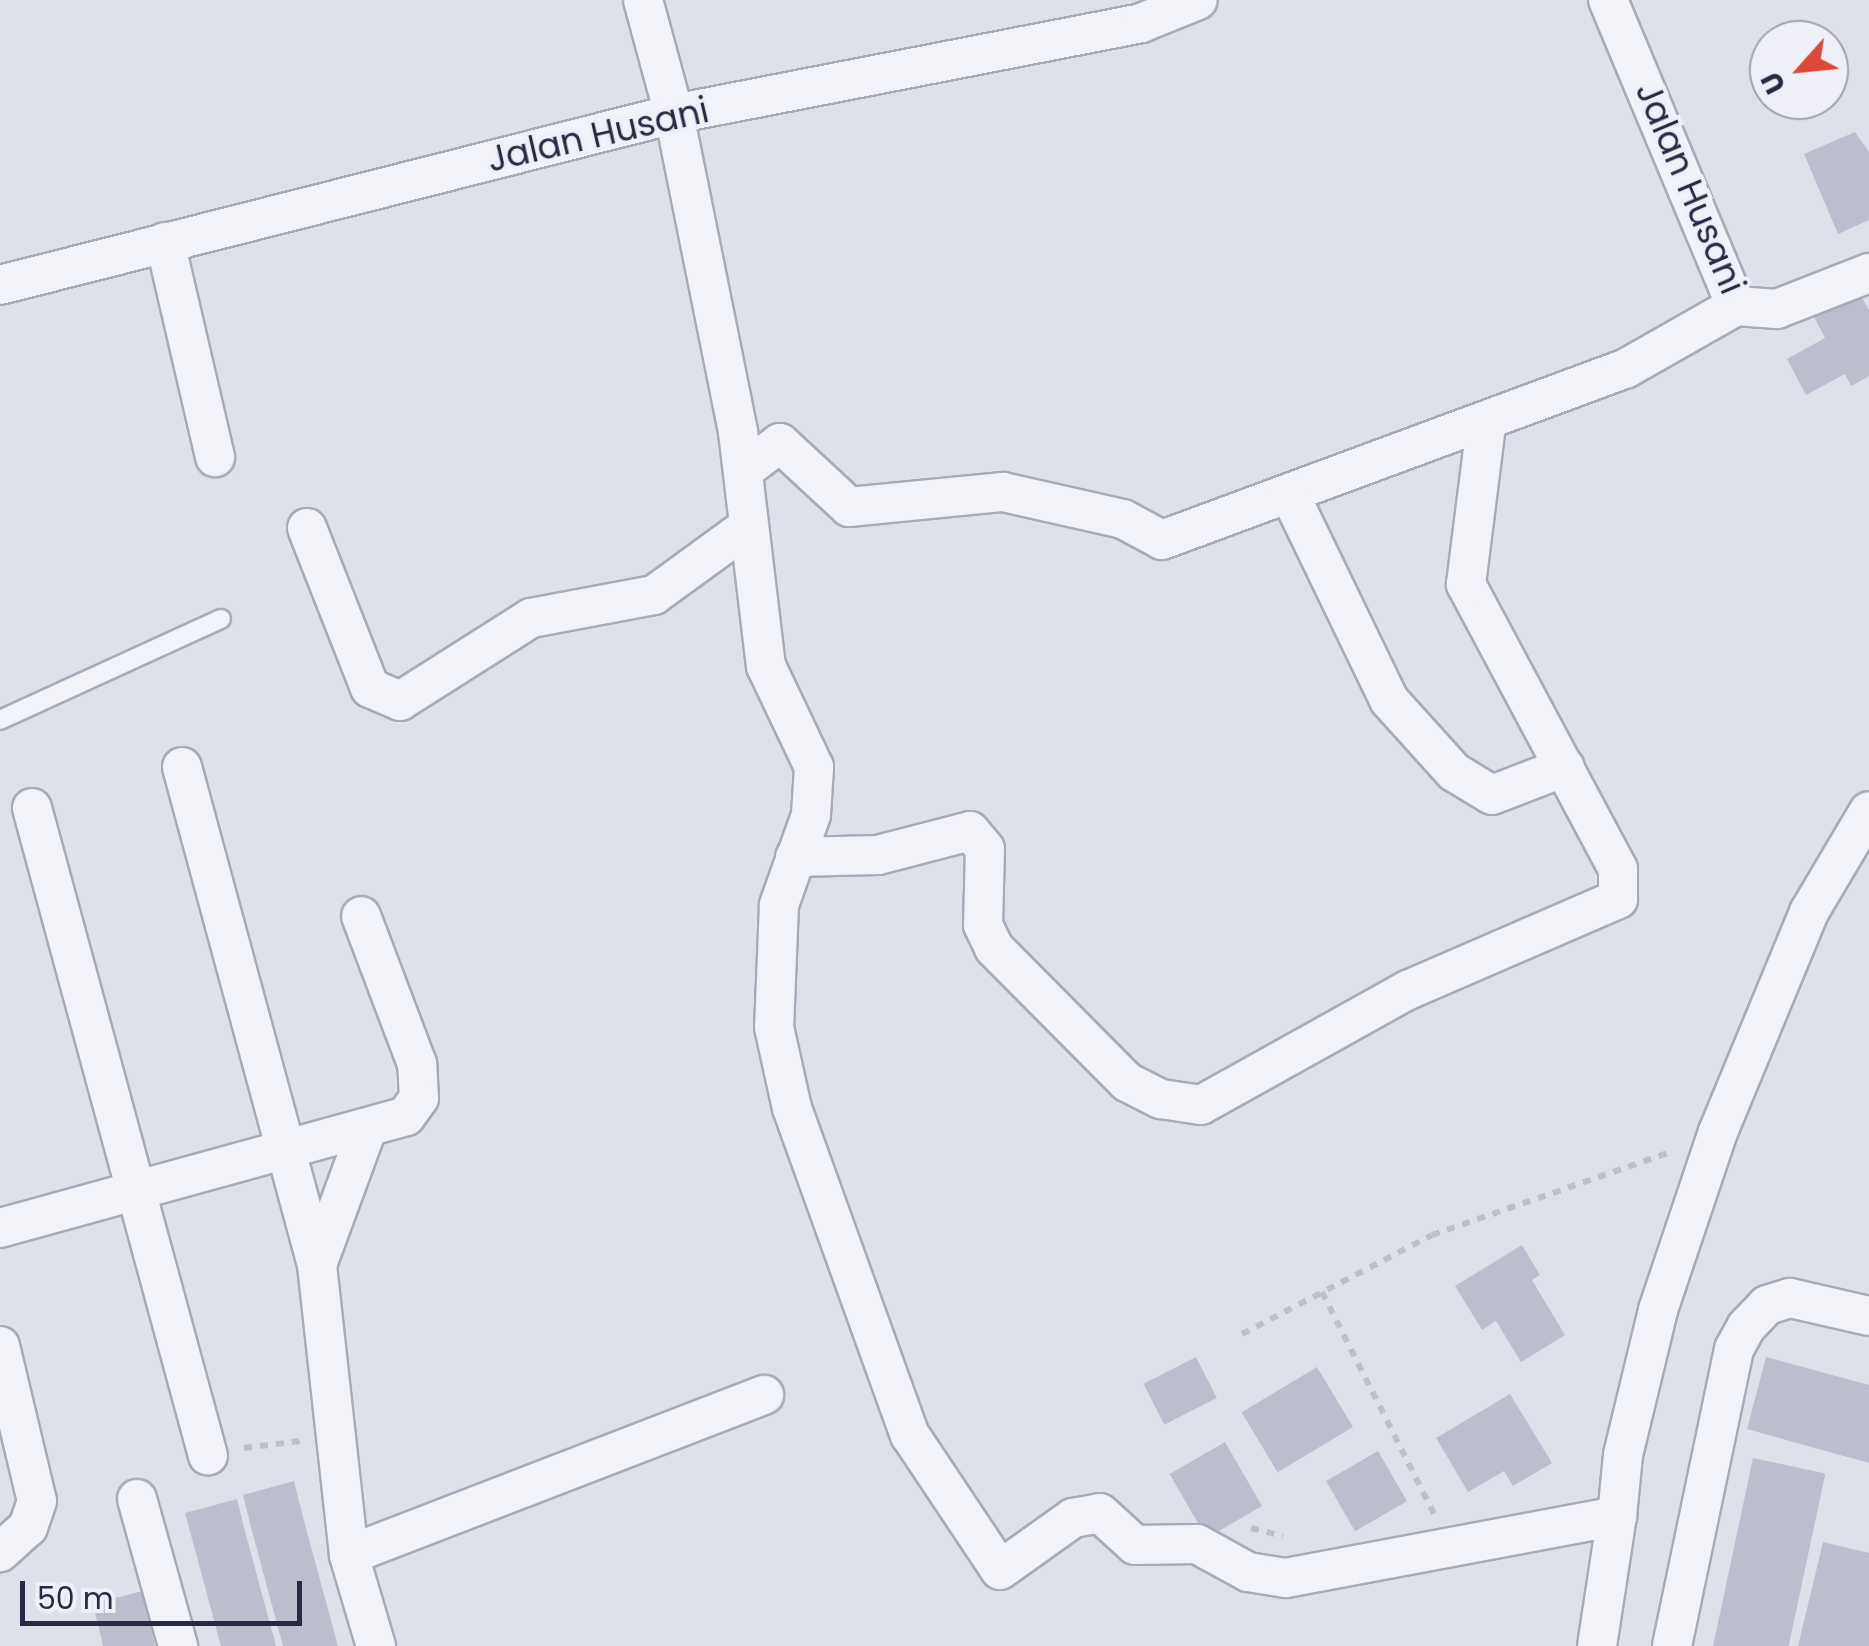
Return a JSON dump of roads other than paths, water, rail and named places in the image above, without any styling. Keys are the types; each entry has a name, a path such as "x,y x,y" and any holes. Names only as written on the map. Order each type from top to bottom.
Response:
{"street":[{"path":"642,0 674,114 744,470 766,666 814,768 817,792 795,857 771,966 774,1028 792,1108 910,1435 1000,1570 1074,1518 1100,1513 1135,1545 1197,1544 1248,1572 1286,1578 1617,1516"},
{"name":"Jalan Husani","path":"0,284 674,114 1141,23 1198,0"},
{"name":"Jalan Husani","path":"1608,0 1736,306 1777,309 1869,273"},
{"path":"165,242 215,457"},
{"path":"744,470 766,446 780,443 848,507 1003,492 1123,519 1162,540 1291,497 1625,370 1736,306"},
{"path":"795,857 878,855 970,831 985,849 983,924 994,948 1127,1082 1161,1100 1201,1105 1408,990 1621,897 1618,869 1466,584 1486,425"},
{"path":"1291,497 1388,700 1454,772 1492,794 1565,767"},
{"path":"308,528 370,688 400,702 531,618 654,595 749,526"},
{"path":"182,767 316,1265 349,1555 376,1646"},
{"path":"32,808 208,1456"},
{"path":"1597,1646 1623,1455 1658,1310 1718,1132 1809,912 1869,811"},
{"path":"0,1228 284,1148 366,1132 406,1116 420,1089 361,916"},
{"path":"316,1265 366,1132"},
{"path":"1672,1646 1734,1349 1746,1327 1766,1305 1790,1298 1869,1316"},
{"path":"0,1346 37,1501 28,1527 0,1552"},
{"path":"349,1555 764,1395"},
{"path":"137,1499 178,1646"}],"lane":[{"path":"0,720 221,619"}]}
